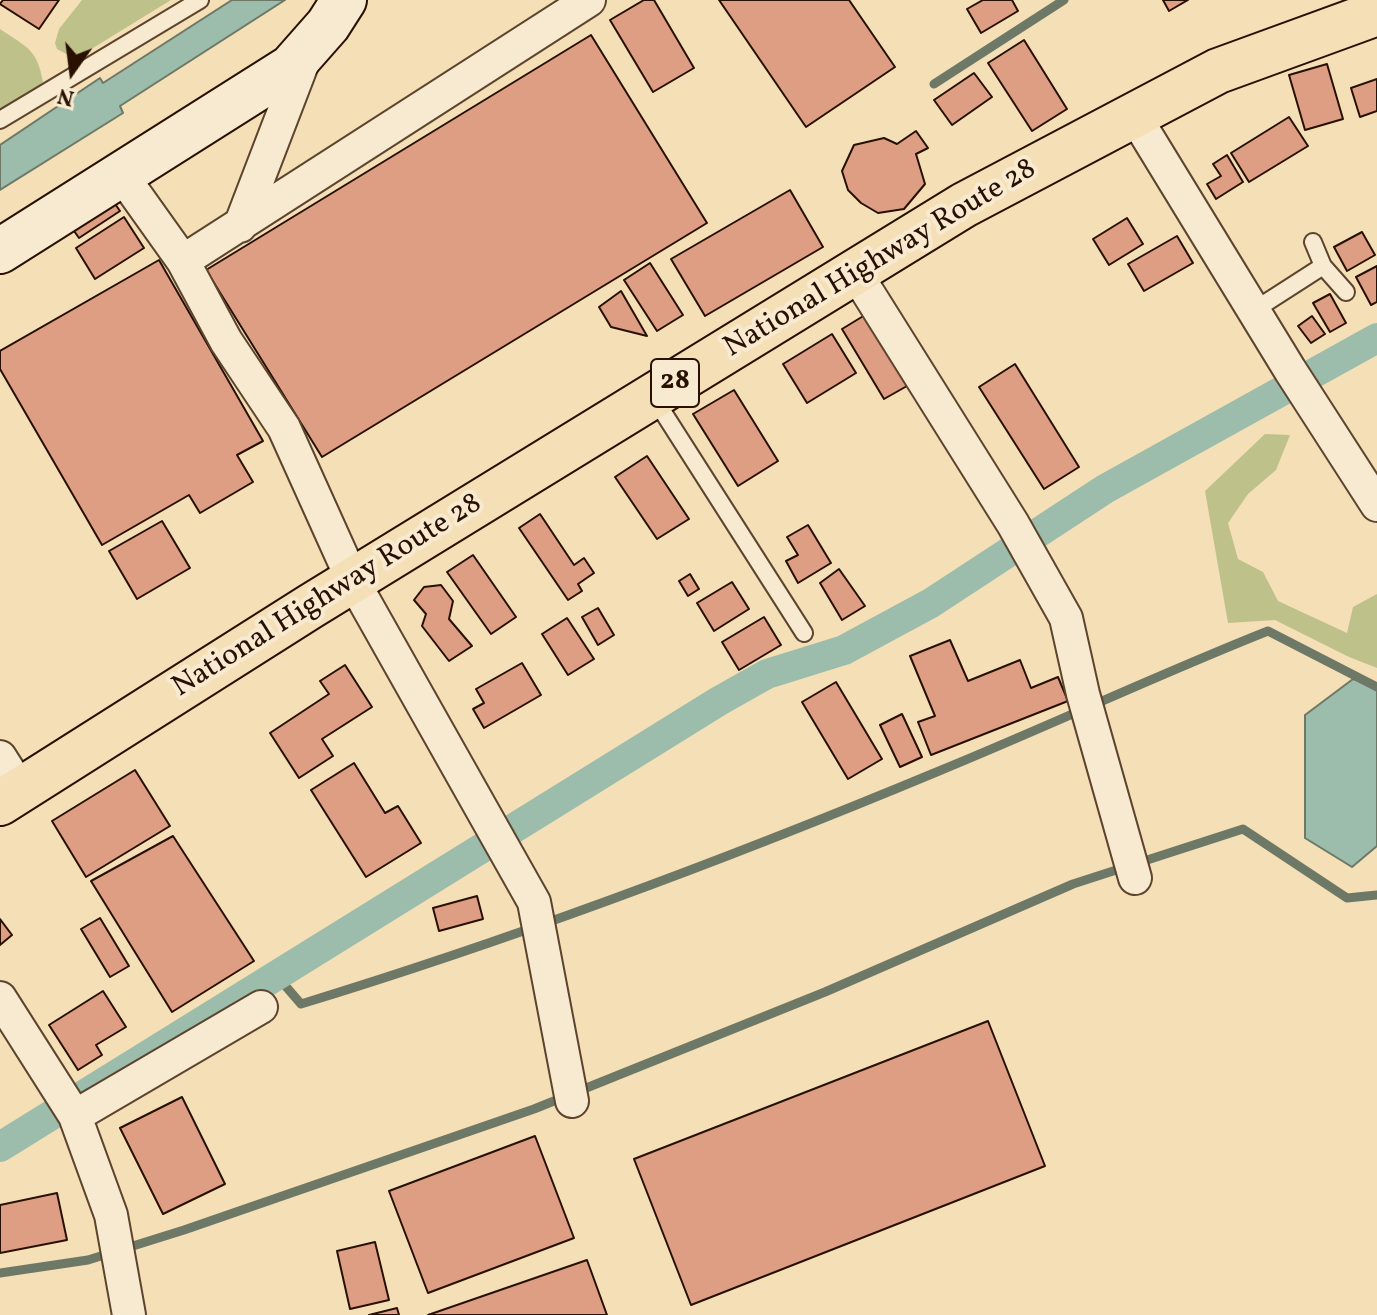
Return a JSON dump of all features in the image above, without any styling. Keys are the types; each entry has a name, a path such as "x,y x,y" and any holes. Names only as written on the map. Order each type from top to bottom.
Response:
{"highway":[{"name":"National Highway Route 28","path":"7,783 353,581 964,205 1218,71 1377,13"}],"street":[{"path":"0,251 291,67 328,25 344,0"},
{"path":"183,261 589,0"},
{"path":"240,226 309,46"},
{"path":"1134,115 1253,311 1377,505"},
{"path":"121,174 183,261 226,341 284,428 353,581 534,902 572,1101"},
{"path":"855,272 1013,524 1066,618 1083,694 1131,864"},
{"path":"0,998 75,1116 111,1215 129,1315"},
{"path":"75,1116 261,1007"}],"lane":[{"path":"0,120 200,0"},
{"path":"1313,242 1323,266 1346,292"},
{"path":"1253,311 1323,266"},
{"path":"653,397 804,633"}],"green space":[{"path":"82,0 171,0 80,56 68,55 57,49 55,43 59,29"},
{"path":"0,29 34,55 43,82 38,89 0,112"},
{"path":"1265,434 1290,435 1276,470 1248,494 1228,523 1238,559 1263,572 1278,601 1347,633 1353,607 1377,594 1377,668 1275,620 1228,623 1205,491"}],"shaded area":[{"path":"232,0 285,0 120,106 123,113 0,190 0,145 100,78 103,83"},
{"path":"1353,679 1377,686 1377,846 1352,867 1305,838 1305,715"}],"building":[{"path":"3,0 59,0 39,29 0,4"},
{"path":"644,0 654,0 694,68 653,92 610,20"},
{"path":"719,0 849,0 895,67 806,127"},
{"path":"983,0 1012,0 1018,11 981,33 967,9"},
{"path":"1163,0 1188,0 1169,11"},
{"path":"591,35 707,223 322,457 206,270"},
{"path":"1024,40 1067,109 1032,131 988,63"},
{"path":"1327,64 1343,119 1305,130 1289,75"},
{"path":"974,73 992,97 952,125 934,100"},
{"path":"1377,79 1377,111 1360,117 1351,88"},
{"path":"1289,117 1308,146 1249,182 1231,153"},
{"path":"916,131 928,148 916,154 925,184 904,209 878,213 861,203 848,190 842,171 854,145 884,138 897,144"},
{"path":"1227,155 1243,182 1216,199 1207,184 1221,176 1213,164"},
{"path":"790,190 823,247 705,316 671,259"},
{"path":"108,194 120,211 79,238 67,221"},
{"path":"124,217 144,248 95,279 76,248"},
{"path":"1127,218 1143,244 1109,265 1093,239"},
{"path":"1362,232 1375,255 1347,271 1334,247"},
{"path":"1177,236 1193,263 1144,291 1128,264"},
{"path":"159,260 263,441 237,455 253,482 200,513 189,495 102,545 0,369 0,351"},
{"path":"650,263 683,315 657,331 624,280"},
{"path":"1377,266 1377,302 1371,305 1356,277"},
{"path":"621,291 647,336 611,327 599,307"},
{"path":"1330,294 1346,323 1330,332 1313,303"},
{"path":"865,315 907,386 884,399 842,329"},
{"path":"1312,316 1325,334 1311,343 1298,326"},
{"path":"832,334 856,373 807,403 783,364"},
{"path":"1015,364 1079,467 1044,489 979,387"},
{"path":"734,390 778,461 738,486 693,414"},
{"path":"647,456 689,519 657,539 615,477"},
{"path":"540,514 574,565 584,558 594,573 578,584 582,591 568,600 519,528"},
{"path":"162,521 190,568 137,599 109,551"},
{"path":"808,525 831,563 798,583 786,561 798,555 787,537"},
{"path":"473,555 516,617 491,634 447,572"},
{"path":"839,569 865,606 842,620 820,583"},
{"path":"690,574 699,589 688,596 679,581"},
{"path":"732,582 749,609 714,631 697,603"},
{"path":"441,585 453,601 449,619 472,646 449,661 422,626 426,614 414,600 424,587"},
{"path":"598,608 614,635 598,645 582,617"},
{"path":"764,617 781,645 739,670 722,642"},
{"path":"567,618 594,659 568,675 542,634"},
{"path":"950,640 968,681 1020,660 1031,688 1058,677 1068,701 931,755 918,722 935,716 910,656"},
{"path":"522,663 541,695 484,728 473,709 484,703 476,689"},
{"path":"345,665 372,707 322,739 333,756 299,778 270,733 329,694 320,681"},
{"path":"836,682 882,759 848,779 802,702"},
{"path":"902,714 922,757 900,767 880,725"},
{"path":"354,763 385,813 398,806 421,843 366,877 311,790"},
{"path":"135,770 170,826 86,877 52,821"},
{"path":"173,836 254,961 172,1012 91,881"},
{"path":"477,896 483,919 439,931 433,908"},
{"path":"100,918 129,966 110,977 81,929"},
{"path":"0,919 12,935 0,945"},
{"path":"103,991 126,1027 96,1045 102,1055 78,1070 49,1025"},
{"path":"988,1021 1045,1166 691,1305 634,1159"},
{"path":"182,1097 225,1184 163,1214 120,1128"},
{"path":"535,1136 574,1238 428,1293 389,1191"},
{"path":"57,1193 67,1240 0,1253 0,1205"},
{"path":"375,1242 389,1300 350,1309 337,1251"},
{"path":"587,1260 607,1315 428,1315"},
{"path":"397,1308 399,1315 369,1315"}],"waterway":[{"path":"934,84 1064,0"},
{"path":"0,1147 719,701 767,674 844,650 931,603 1105,489 1377,338"},
{"path":"276,975 301,1004 543,924 702,866 860,803 1268,631 1377,687"},
{"path":"0,1273 88,1260 534,1109 825,992 1073,884 1243,829 1347,898 1377,895"}]}
